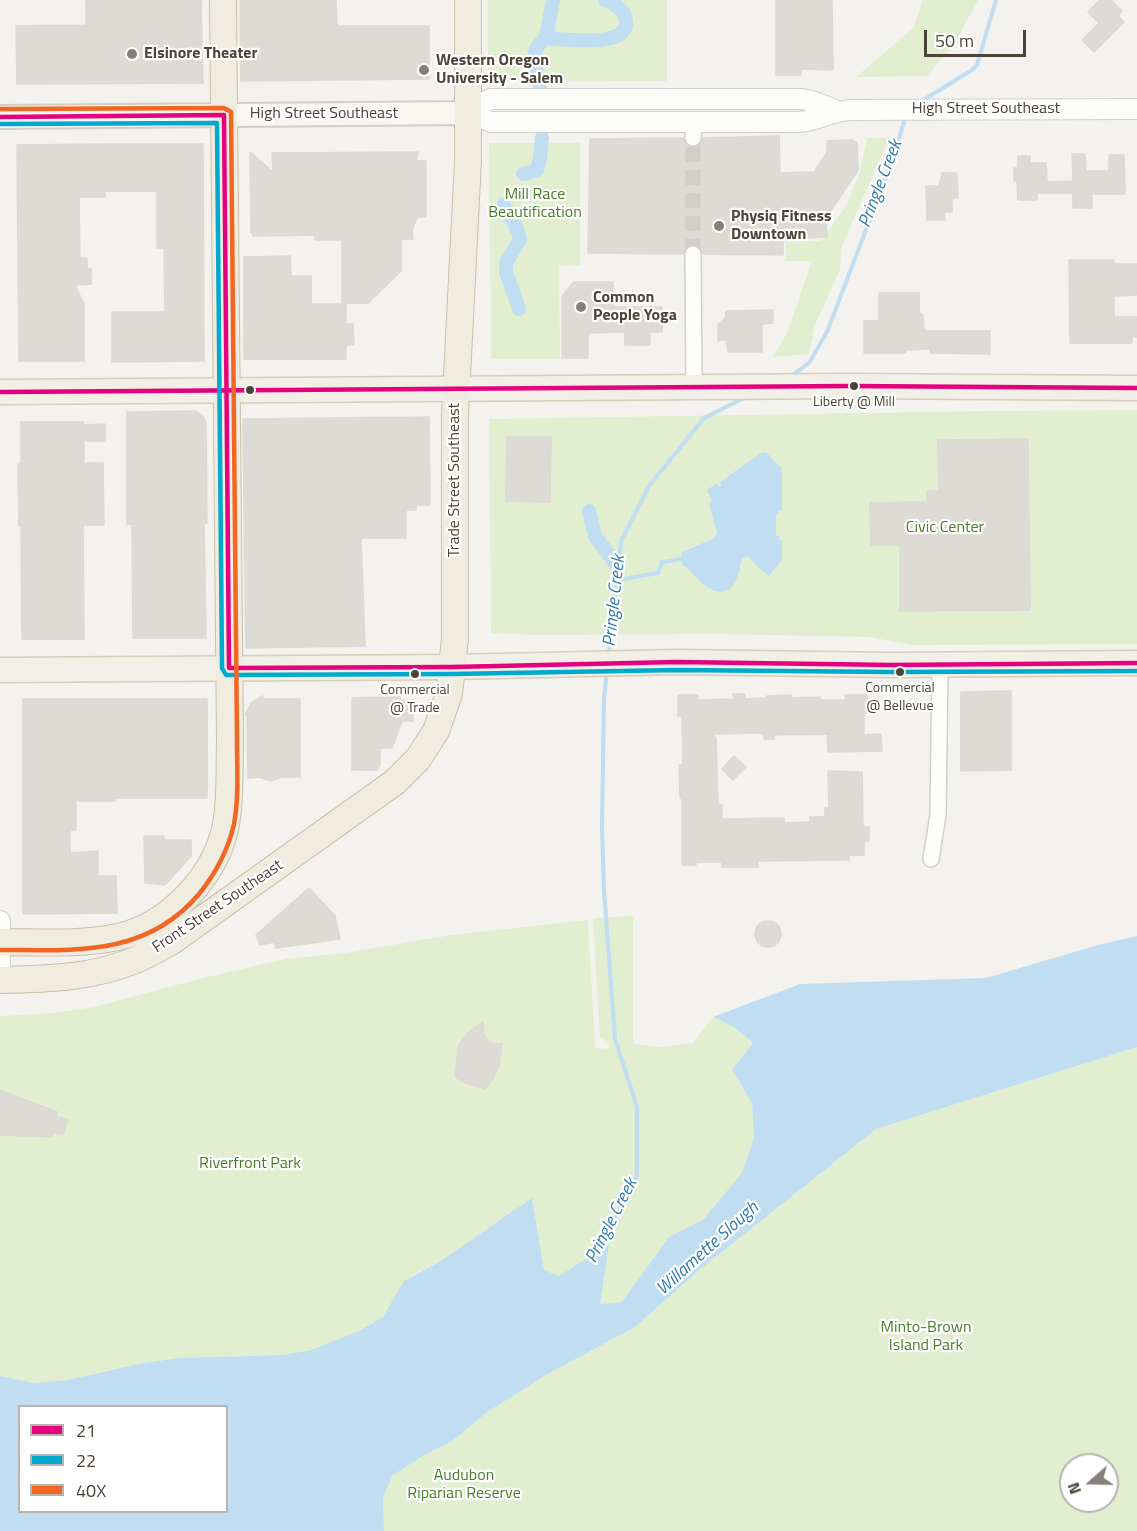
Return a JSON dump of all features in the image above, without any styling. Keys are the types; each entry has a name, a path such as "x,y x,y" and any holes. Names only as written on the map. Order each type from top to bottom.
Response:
{"highway":[{"path":"0,942 95,940 120,936 143,928 167,913 190,893 206,873 222,843 226,824 230,742 223,0"},
{"name":"Trade Street Southeast","path":"381,793 418,759 436,731 449,694 452,667 455,638 456,389 468,113 468,0"},
{"name":"Front Street Southeast","path":"0,980 75,977 139,959 172,941 381,793"}],"main road":[{"name":"High Street Southeast","path":"0,117 468,113"},
{"path":"0,392 849,386 1137,388"},
{"path":"0,670 452,667 677,662 940,665 1137,663"},
{"path":"449,694 475,672 488,666"}],"street":[{"name":"High Street Southeast","path":"468,113 490,99 802,99 835,110 1137,109"},
{"name":"High Street Southeast","path":"468,113 491,122 694,130 814,120 835,110"},
{"path":"685,387 694,357 693,254"},
{"path":"931,859 938,815 940,665"},
{"path":"0,921 0,980"}],"green space":[{"path":"488,0 667,0 667,81 488,82"},
{"path":"923,0 978,0 955,43 927,76 856,77 914,27"},
{"path":"867,138 889,138 842,246 840,270 815,325 809,354 773,357 787,333 812,261 786,261 786,241 821,241 846,206 860,172"},
{"name":"Mill Race Beautification","path":"489,143 580,143 580,265 559,266 560,359 491,359"},
{"name":"Civic Center","path":"1137,410 1137,644 912,645 870,637 491,633 489,419","holes":["507,437 551,437 550,502 506,501","718,484 719,487 722,486 782,511 778,511 776,515 776,536 779,540 766,574 748,556 742,559 741,568 704,584 688,567 681,551 712,539 717,534 710,502"]},
{"name":"Riverfront Park","path":"633,916 633,1044 662,1047 693,1043 713,1017 734,1027 753,1043 732,1070 752,1103 754,1138 742,1173 703,1220 669,1237 622,1302 600,1304 608,1245 559,1276 543,1270 531,1199 439,1262 411,1276 383,1317 359,1331 311,1350 283,1355 179,1358 143,1363 68,1380 35,1383 0,1376 0,1016 54,1013 94,1007 285,959 345,953 452,935 588,920 595,1048 610,1049 607,1041 600,1038 593,918"},
{"name":"Minto-Brown Island Park","path":"1137,1047 1137,1531 384,1531 383,1498 392,1476 424,1455 451,1442 486,1413 544,1376 635,1327 703,1267 876,1129"}],"water":[{"path":"766,452 782,469 782,510 776,515 776,536 782,540 782,560 769,576 748,556 742,559 738,575 731,588 720,592 712,590 682,565 681,552 712,539 717,534 709,503 712,501 707,490 717,483 721,486 720,482 761,453"},
{"name":"Willamette Slough","path":"1137,936 1137,1047 876,1129 703,1267 635,1327 544,1376 486,1413 451,1442 424,1455 392,1476 383,1498 384,1531 0,1531 0,1376 35,1383 68,1380 143,1363 179,1358 283,1355 311,1350 359,1331 383,1317 404,1281 439,1262 532,1198 544,1270 559,1276 609,1244 600,1304 622,1302 669,1237 703,1220 742,1173 754,1138 752,1103 732,1070 753,1043 734,1027 713,1017 800,984 986,978"}],"building":[{"path":"86,0 201,0 203,83 17,84 16,26 86,25"},
{"path":"240,0 336,0 337,26 429,26 429,79 241,81"},
{"path":"776,0 832,0 833,70 801,69 801,75 776,75"},
{"path":"1100,0 1111,0 1122,11 1118,16 1124,22 1094,52 1082,40 1099,23 1088,12"},
{"path":"779,136 780,173 814,172 827,152 827,141 852,140 857,143 858,170 826,218 827,237 783,239 783,255 703,254 701,249 694,244 688,246 683,254 588,253 590,139 683,138 687,146 693,148 701,144 703,138"},
{"path":"203,144 204,361 112,362 112,312 165,312 164,248 157,248 157,191 105,191 105,197 79,197 80,258 87,258 87,269 91,269 91,284 75,285 84,304 84,361 19,361 17,145"},
{"path":"250,152 273,172 272,153 418,152 417,161 426,161 426,217 417,217 412,230 413,239 401,239 401,271 368,303 342,303 342,240 315,240 315,235 253,236 251,233"},
{"path":"1072,154 1085,154 1086,171 1109,171 1109,155 1124,155 1125,194 1092,194 1092,208 1073,208 1073,193 1037,193 1037,200 1018,200 1014,168 1018,168 1018,156 1030,156 1030,163 1046,163 1047,182 1073,181"},
{"path":"942,173 957,173 958,198 952,198 952,212 944,212 945,220 927,220 926,186 939,186"},
{"path":"290,256 291,276 311,276 311,304 346,304 346,324 353,324 354,345 346,345 346,359 244,359 244,257"},
{"path":"1069,260 1114,260 1114,264 1137,264 1137,295 1114,296 1114,317 1137,317 1137,337 1132,337 1132,343 1070,343"},
{"path":"574,282 613,282 613,307 662,307 662,332 650,332 650,345 625,345 625,332 588,333 588,358 562,358 562,296"},
{"path":"879,293 919,293 919,312 923,315 924,331 990,331 990,354 930,353 930,349 906,350 905,353 864,353 864,321 879,321"},
{"path":"773,310 773,323 762,324 762,352 728,352 726,339 718,341 718,325 726,317 726,311"},
{"path":"196,411 203,416 206,423 207,523 204,523 206,638 133,638 132,524 127,524 127,412"},
{"path":"429,417 430,505 416,505 416,510 406,510 406,538 361,538 365,646 246,648 243,419"},
{"path":"21,422 105,424 105,441 84,441 84,463 103,463 104,525 83,525 84,639 22,639 18,464 21,464"},
{"path":"507,437 551,437 550,502 506,501"},
{"path":"1028,439 1030,610 900,611 900,545 871,545 870,503 927,502 927,491 939,491 938,440"},
{"path":"1011,691 1011,770 961,771 961,692"},
{"path":"733,694 745,694 745,699 791,695 791,698 820,697 820,700 846,700 845,695 867,695 864,735 881,734 882,751 828,752 827,734 774,735 774,739 764,739 764,733 712,734 716,738 718,805 722,805 722,819 784,818 784,823 810,822 810,817 825,817 825,808 829,808 828,771 862,772 863,827 869,827 869,841 864,841 864,855 849,855 849,860 758,861 758,867 722,867 722,862 696,862 696,865 682,865 682,798 680,798 679,765 683,765 682,716 678,716 678,695 698,695 698,700 734,699"},
{"path":"263,696 263,699 300,699 300,777 282,777 271,781 260,777 248,778 247,715 245,715 251,703"},
{"path":"400,697 400,701 413,700 413,721 402,721 392,748 380,748 380,765 377,770 352,770 352,698"},
{"path":"23,699 207,699 207,798 115,798 115,801 76,801 76,830 70,830 70,853 98,851 98,876 116,876 117,913 23,914"},
{"path":"734,756 746,767 733,780 722,769"},
{"path":"144,836 164,836 164,840 191,840 191,856 165,885 145,883"},
{"path":"309,888 335,916 340,939 276,948 274,942 260,945 256,935"},
{"path":"768,921 778,924 781,934 778,944 768,947 758,944 755,934 758,924"},
{"path":"483,1022 483,1032 489,1043 502,1044 499,1065 493,1079 485,1089 462,1082 455,1076 459,1045 470,1031"},
{"path":"0,1090 57,1112 56,1116 67,1120 64,1134 53,1133 52,1137 0,1135"}],"waterway":[{"path":"546,38 553,0"},
{"path":"540,90 534,56 539,44 546,38 606,39 624,30 626,22 624,14 605,0"},
{"name":"Pringle Creek","path":"920,102 977,65 996,0"},
{"name":"Pringle Creek","path":"791,376 809,363 827,332 893,159 906,115"},
{"path":"523,174 537,170 542,138"},
{"path":"504,204 517,228 520,239 506,263 506,272 519,309"},
{"name":"Pringle Creek","path":"609,654 621,541 649,486 704,418 746,397"},
{"path":"589,511 595,536 618,567"},
{"path":"617,580 658,573 662,562 681,559"},
{"name":"Pringle Creek","path":"595,1255 637,1176 637,1107 615,1039 604,890 602,826 604,698 607,671"}],"tunnel":[{"path":"693,138 693,254"}],"transit line":[{"name":"40X","path":"0,109 224,108 231,112 237,783 234,824 225,852 199,894 178,914 156,929 108,946 82,949 0,950"},
{"name":"21","path":"0,117 224,115 229,668 452,667 677,662 892,665 1137,663"},
{"name":"22","path":"0,124 217,123 222,668 226,675 677,670 1137,671"},
{"name":"21","path":"0,392 849,386 1137,388"}],"place":[{"name":"Elsinore Theater","path":"132,54"},
{"name":"Western Oregon University - Salem","path":"424,70"},
{"name":"Physiq Fitness Downtown","path":"719,226"},
{"name":"Common People Yoga","path":"581,307"},
{"name":"Liberty @ Mill","path":"854,386"},
{"name":"Commercial @ Bellevue","path":"900,672"},
{"name":"Commercial @ Trade","path":"415,674"}],"park label":[{"name":"Audubon Riparian Reserve","path":"464,1485"}]}
